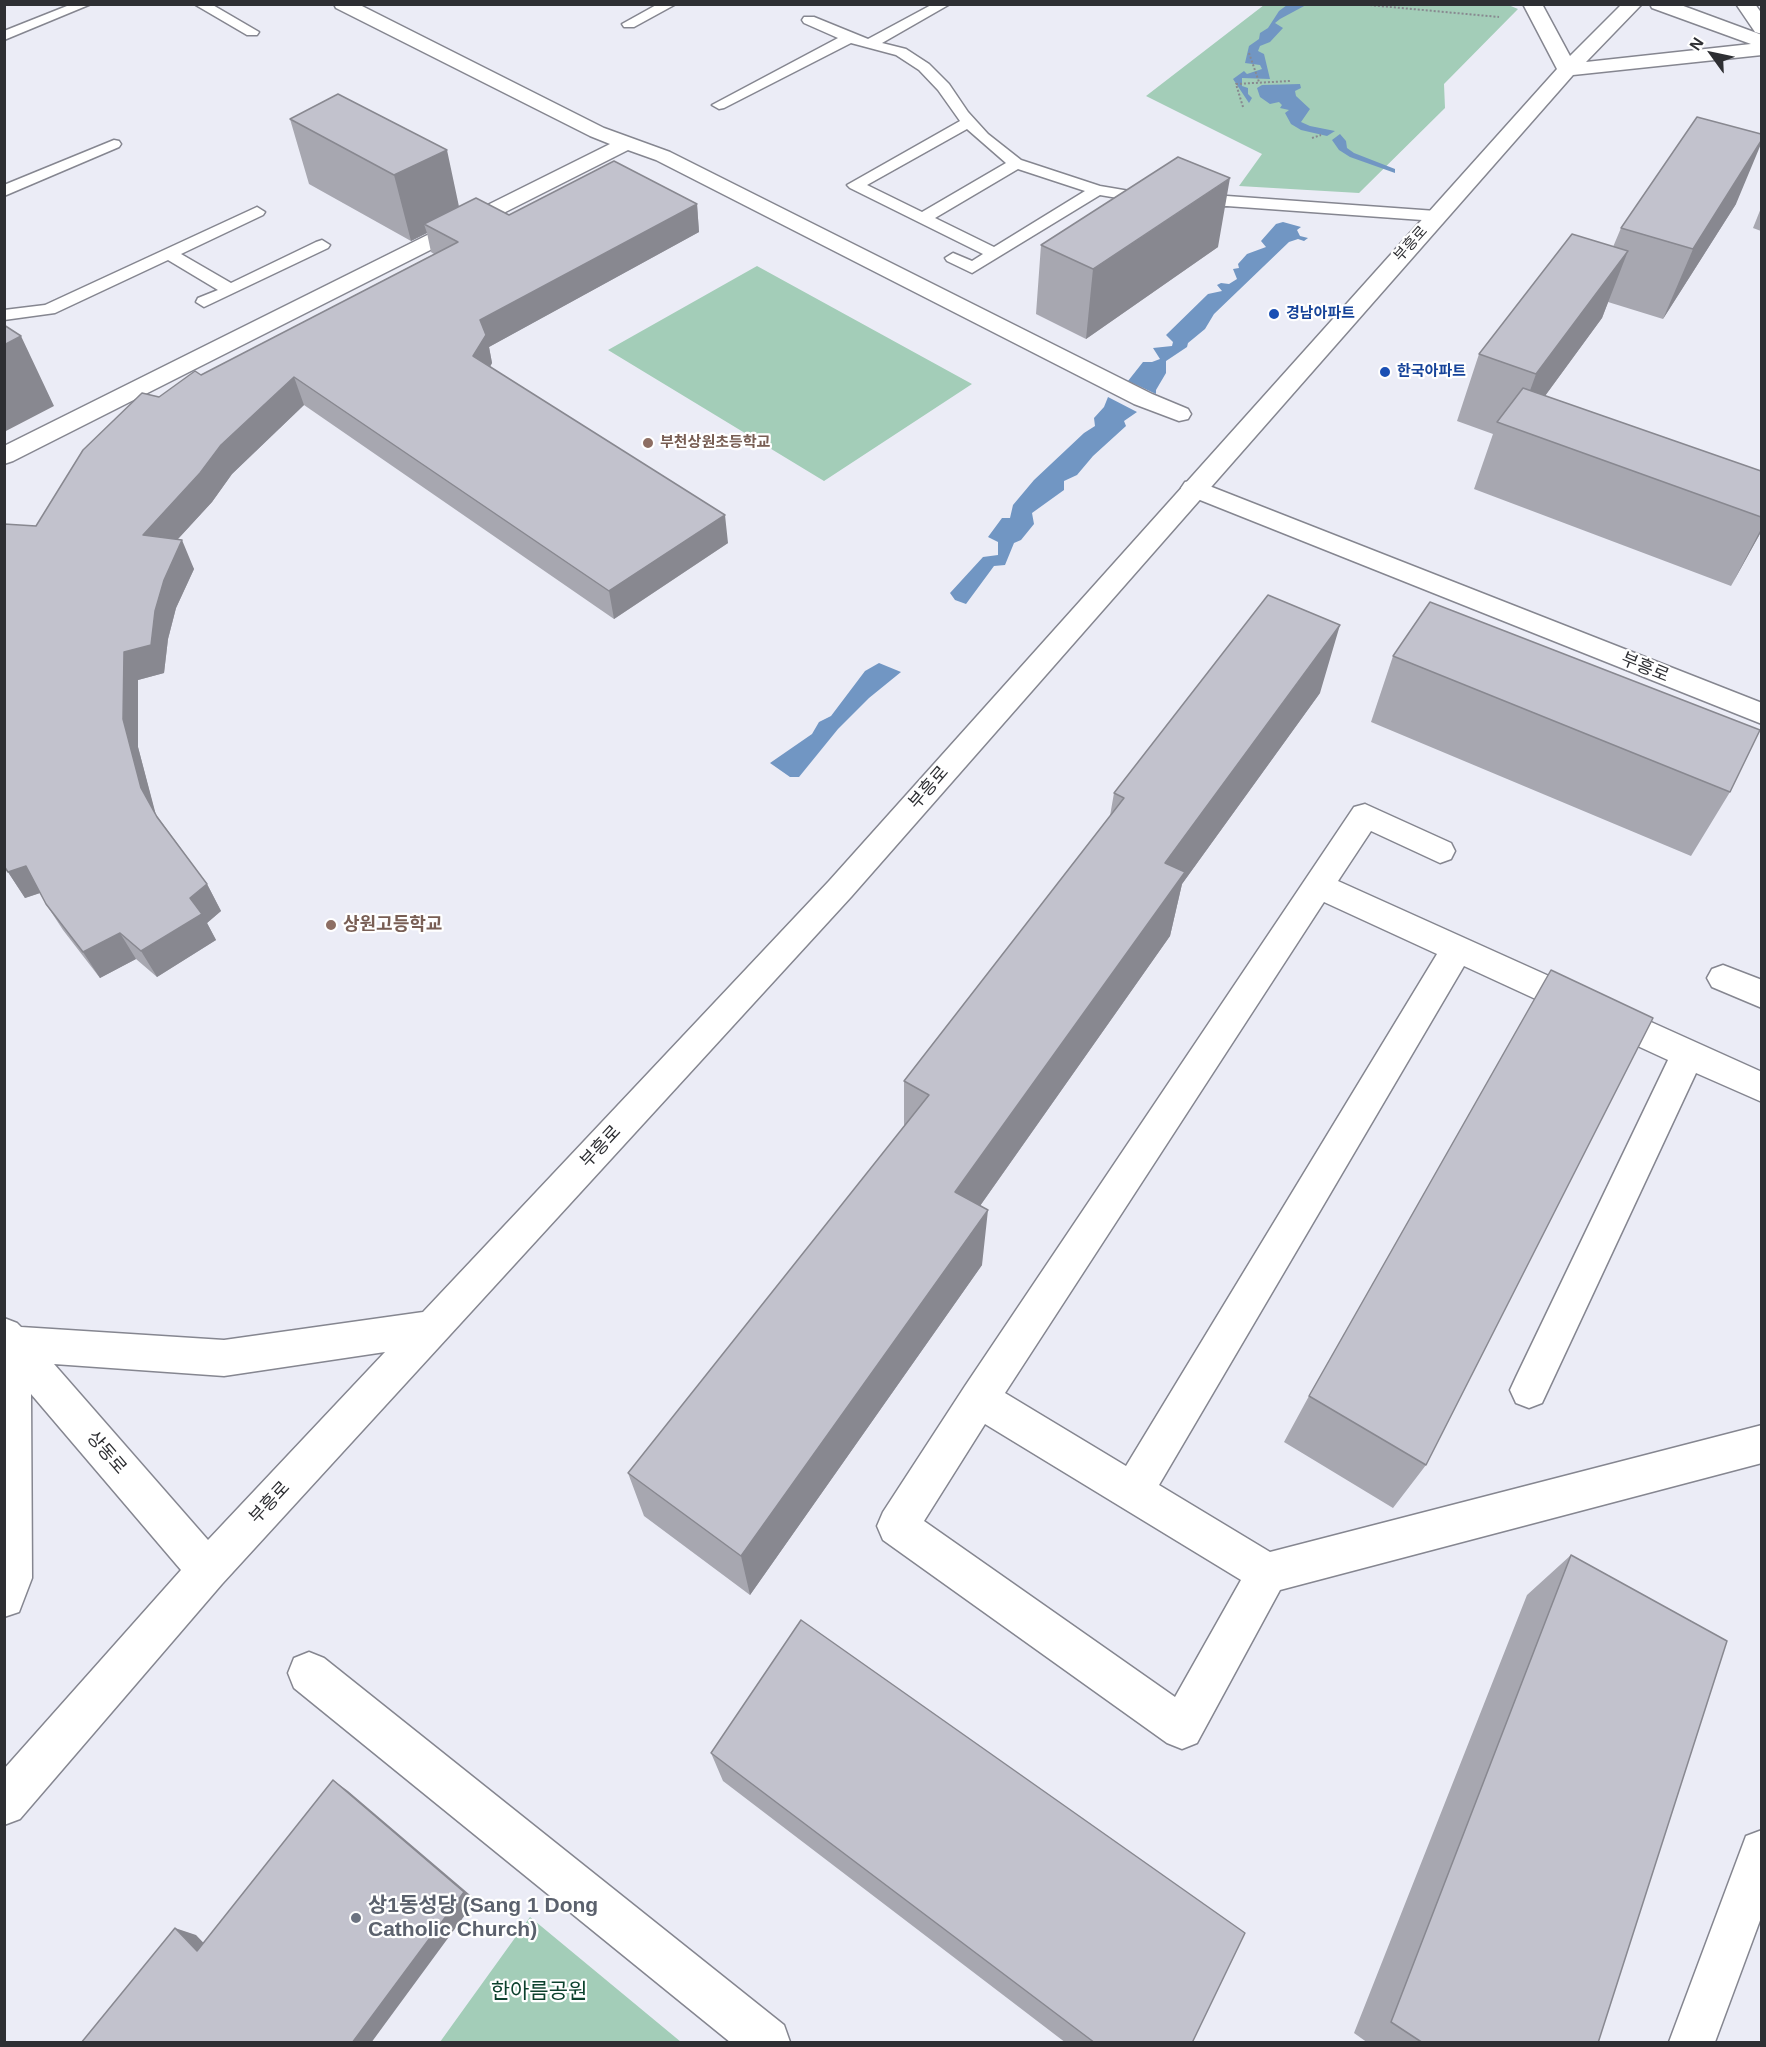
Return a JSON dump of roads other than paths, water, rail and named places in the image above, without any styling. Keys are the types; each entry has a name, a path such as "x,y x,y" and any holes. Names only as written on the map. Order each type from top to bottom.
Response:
{"street":[{"path":"343,4 597,132 663,156 1143,399 1179,414"},
{"path":"1532,4 1568,70 1761,49"},
{"name":"부흥로","path":"4,1803 208,1570 840,889 1436,216 1568,70 1633,4"},
{"path":"1659,4 1761,42"},
{"path":"1745,4 1761,28"},
{"path":"4,456 627,143"},
{"name":"부흥로","path":"1194,488 1761,714"},
{"path":"1267,1573 1182,1728 897,1526 1365,815 1440,851"},
{"path":"1320,886 1761,1088"},
{"path":"1133,1492 1457,949"},
{"path":"1723,978 1761,995"},
{"path":"1529,1390 1688,1054"},
{"path":"4,1598 12,1578 8,1340 224,1358 433,1328"},
{"name":"상동로","path":"8,1340 208,1570"},
{"path":"979,1399 1267,1573 1761,1444"},
{"path":"309,1673 767,2043"},
{"path":"1692,2043 1761,1852"}],"lane":[{"path":"4,36 86,4"},
{"path":"200,4 252,32"},
{"path":"629,24 670,4"},
{"path":"871,43 944,4"},
{"path":"908,8 923,16"},
{"path":"809,20 849,38 901,52 924,67 944,87 969,122 983,137 1017,163 1097,190 1170,202 1227,201 1436,216"},
{"path":"719,105 849,38"},
{"path":"969,122 855,185 994,254"},
{"path":"4,191 114,144"},
{"path":"922,219 1017,163"},
{"path":"953,258 972,268 1097,190"},
{"path":"4,315 49,309 257,212"},
{"path":"204,302 322,244"},
{"path":"168,253 230,290"}],"water":[{"path":"1287,5 1306,5 1275,23 1283,28 1270,42 1260,46 1258,51 1264,54 1270,79 1242,78 1242,86 1248,88 1248,94 1252,98 1249,103 1233,79 1244,71 1247,74 1262,69 1260,65 1245,63 1249,46 1259,39 1260,33 1268,28 1279,11"},
{"path":"1300,84 1301,88 1295,91 1296,96 1310,109 1301,122 1335,131 1327,136 1301,130 1291,124 1285,113 1289,110 1280,108 1282,105 1279,102 1270,104 1260,97 1257,88 1262,85"},
{"path":"1340,134 1346,141 1347,148 1354,153 1395,169 1395,173 1350,157 1339,150 1332,140"},
{"path":"1283,222 1301,227 1297,230 1300,236 1308,238 1304,241 1298,239 1289,242 1214,314 1205,329 1188,343 1187,347 1166,361 1166,373 1156,394 1128,381 1143,362 1160,359 1153,348 1172,346 1173,342 1166,335 1208,294 1222,291 1217,285 1229,284 1237,279 1233,269 1239,268 1238,264 1247,254 1266,247 1261,241 1276,224"},
{"path":"1108,397 1137,412 1124,421 1126,426 1093,456 1077,475 1064,481 1064,490 1032,513 1034,524 1021,540 1014,543 1005,565 994,566 966,604 955,600 950,593 983,557 998,555 998,542 988,537 1002,518 1010,518 1013,505 1034,480 1084,433 1095,426 1094,418 1104,407"},
{"path":"879,663 901,672 869,698 838,729 799,777 790,777 770,763 812,734 819,722 831,716 865,671"}],"place":[{"name":"경남아파트","path":"1274,314"},
{"name":"한국아파트","path":"1385,372"},
{"name":"부천상원초등학교","path":"648,443"},
{"name":"상원고등학교","path":"331,925"},
{"name":"상1동성당 (Sang 1 Dong Catholic Church)","path":"356,1918"}],"park label":[{"name":"한아름공원","path":"539,1992"}]}
